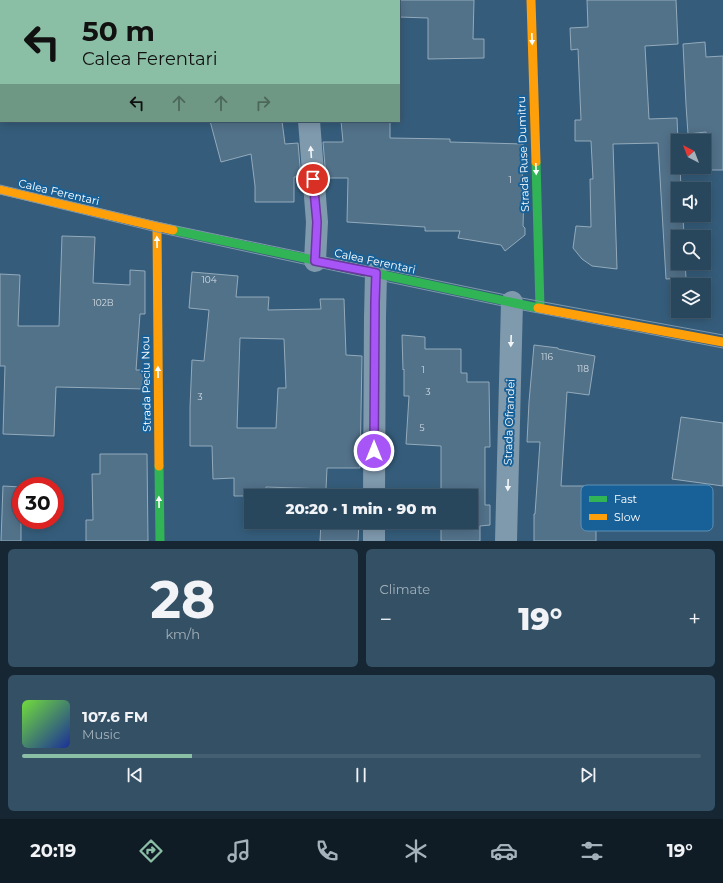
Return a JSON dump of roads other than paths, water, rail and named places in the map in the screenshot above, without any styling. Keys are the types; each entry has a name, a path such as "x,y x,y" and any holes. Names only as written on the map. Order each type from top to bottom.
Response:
{"main road":[{"name":"Strada Ruse Dumitru","path":"531,0 540,308"},
{"name":"Calea Ferentari","path":"0,190 157,227 315,261 540,308 723,342"},
{"name":"Strada Peciu Nou","path":"157,227 160,541"}],"street":[{"path":"309,122 317,222 315,261"},
{"path":"374,489 374,325 376,273"},
{"name":"Strada Ofrandei","path":"506,541 512,302"},
{"path":"374,529 374,541"}],"tram line":[{"path":"0,185 157,222 511,296 723,335"},
{"path":"0,194 157,232 322,268 512,308 723,348"}]}
